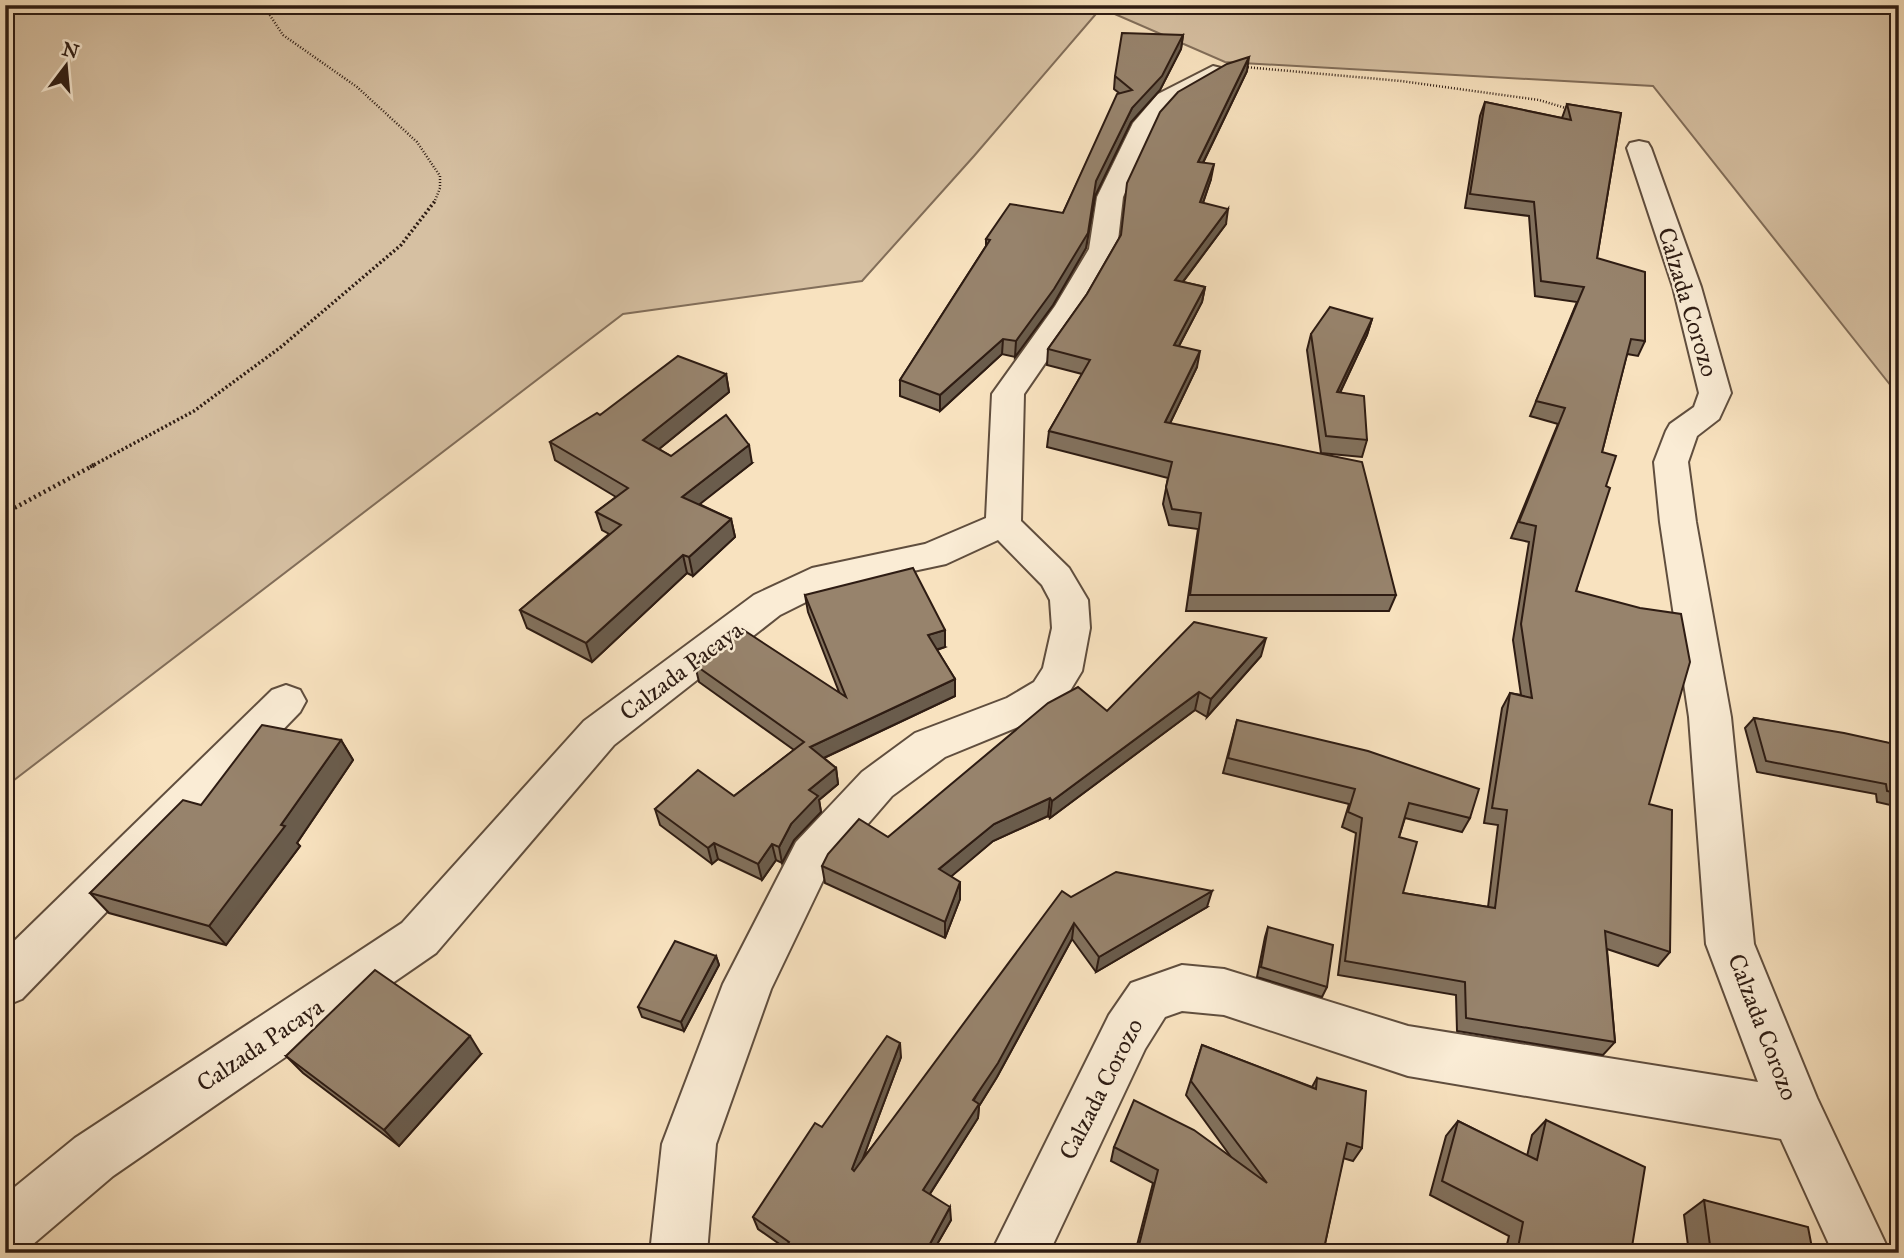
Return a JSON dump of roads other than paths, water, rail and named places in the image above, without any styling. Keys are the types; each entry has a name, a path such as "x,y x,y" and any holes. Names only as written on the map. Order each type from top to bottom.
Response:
{"street":[{"path":"678,1253 689,1144 748,984 812,856 877,784 930,745 1030,704 1048,693 1062,671 1071,628 1069,600 1056,577 1003,524 1008,394 1069,308 1103,249 1110,197 1144,123 1166,99 1213,73"},
{"name":"Calzada Corozo","path":"1639,148 1687,288 1715,393 1708,412 1682,430 1671,462 1678,522 1710,717 1730,943 1797,1115"},
{"name":"Calzada Pacaya","path":"5,1231 93,1157 419,938 599,733 768,605 825,577 933,555 1003,524"},
{"path":"5,983 286,701"},
{"name":"Calzada Corozo","path":"1019,1253 1127,1032 1148,999 1182,988 1224,992 1408,1051 1797,1115"},
{"path":"1797,1115 1862,1253"}]}
